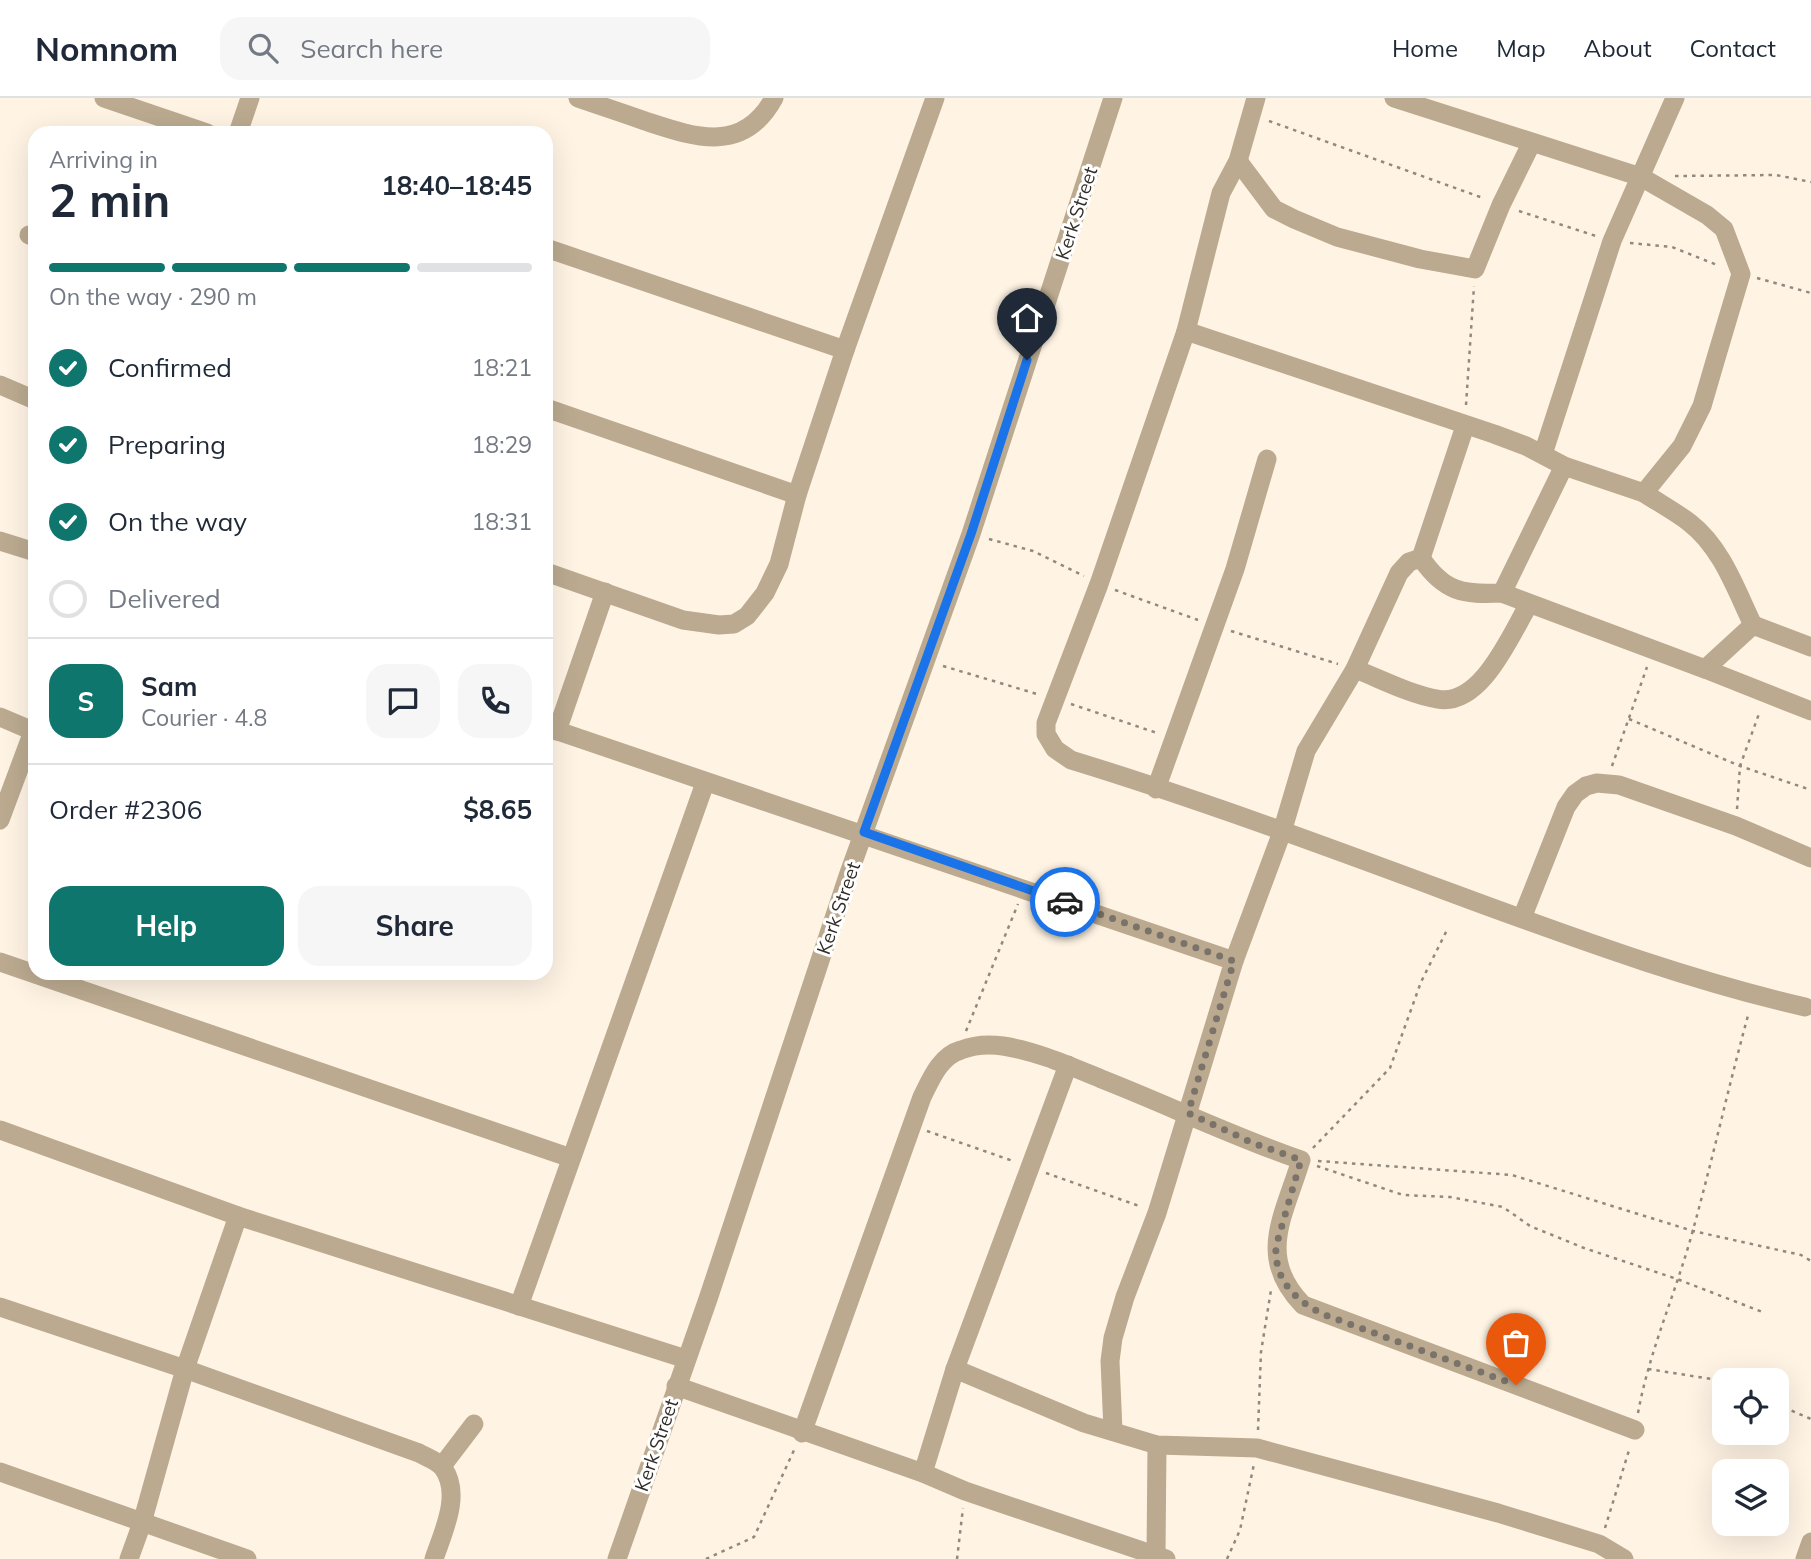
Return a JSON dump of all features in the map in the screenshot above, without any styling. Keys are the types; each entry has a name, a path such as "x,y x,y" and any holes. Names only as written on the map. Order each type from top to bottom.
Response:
{"street":[{"path":"104,98 186,126"},
{"path":"240,126 250,98"},
{"path":"579,98 693,137 716,137 740,132 757,121 774,98"},
{"path":"553,574 683,620 719,625 734,624 747,616 765,593 779,564 797,495 845,350 935,98"},
{"name":"Kerk Street","path":"617,1559 708,1299 864,832 971,534 1113,98"},
{"path":"1256,98 1238,161 1221,193 1186,331 1099,584 1053,698 1046,734 1055,749 1072,760 1282,832 1592,944 1754,996 1805,1007"},
{"path":"1394,98 1641,177 1707,215 1724,229 1741,274 1702,406 1682,446 1644,493"},
{"path":"1543,454 1612,241 1675,98"},
{"path":"1238,161 1274,209 1294,219 1337,237 1420,259 1475,269 1501,205 1531,144"},
{"path":"553,250 845,350"},
{"path":"1186,331 1465,426 1543,454 1564,466 1644,493 1690,523 1709,541 1724,564 1753,625 1811,648"},
{"path":"0,384 28,397"},
{"path":"553,410 797,495"},
{"path":"1421,558 1465,426"},
{"path":"1156,789 1215,625 1267,459"},
{"path":"1503,593 1564,466"},
{"path":"0,541 28,550"},
{"path":"1421,558 1432,574 1455,590 1503,593 1705,668 1811,711"},
{"path":"1113,1432 1110,1361 1113,1338 1125,1297 1157,1213 1234,961 1282,832 1306,751 1355,669 1399,573 1409,562 1421,558"},
{"path":"553,726 605,592"},
{"path":"1355,669 1435,699 1453,699 1464,695 1482,680 1529,604"},
{"path":"1705,668 1753,625"},
{"path":"0,717 28,726"},
{"path":"553,729 705,783 864,832 1234,961"},
{"path":"0,820 28,744"},
{"path":"1522,918 1566,807 1575,794 1586,786 1607,782 1619,785 1736,826 1811,858"},
{"path":"519,1306 705,783"},
{"path":"0,962 28,972"},
{"path":"52,980 571,1158"},
{"path":"802,1433 922,1097 944,1059 959,1050 986,1045 1003,1046 1068,1065 1188,1113 1253,1143 1301,1160 1280,1231 1276,1259 1288,1289 1303,1305 1635,1430"},
{"path":"923,1473 956,1369 1068,1065"},
{"path":"0,1130 238,1216 686,1359"},
{"path":"129,1559 142,1523 185,1369 238,1216"},
{"path":"0,1307 185,1369 419,1453 442,1466 451,1486 450,1507 434,1559"},
{"path":"956,1369 1029,1402 1157,1445 1257,1448 1498,1513 1600,1544 1624,1559"},
{"path":"676,1386 802,1433 923,1473 965,1491 1161,1558 1157,1445"},
{"path":"442,1466 474,1424"},
{"path":"0,1472 247,1559"},
{"path":"1805,1559 1811,1542"}],"path":[{"path":"1641,177 1776,175 1811,182"},
{"path":"1465,426 1475,269"},
{"path":"1741,274 1811,293"},
{"path":"971,534 1033,551 1099,584 1215,625 1355,669"},
{"path":"1607,782 1653,649"},
{"path":"1736,826 1740,766 1759,712 1769,696"},
{"path":"1629,719 1740,766 1811,790"},
{"path":"959,1050 1024,888"},
{"path":"1301,1160 1390,1068 1421,982 1448,928"},
{"path":"1600,1544 1635,1430 1646,1369 1693,1231 1724,1100 1754,996"},
{"path":"1301,1160 1512,1175 1693,1231 1801,1255 1811,1261"},
{"path":"1301,1160 1403,1195 1450,1197 1503,1207 1530,1226 1584,1248 1677,1279 1765,1313"},
{"path":"1227,1559 1240,1530 1257,1448 1261,1352 1276,1259"},
{"path":"1646,1369 1712,1379"},
{"path":"1789,1410 1811,1419"},
{"path":"706,1559 754,1537 802,1433"},
{"path":"957,1559 965,1491"}],"way so far":[{"path":"1065,902 1234,961 1188,1113 1253,1143 1301,1160 1276,1246 1276,1259 1288,1289 1303,1305 1325,1315 1516,1385"}],"route":[{"path":"1027,360 971,534 864,832 1065,902"}]}
